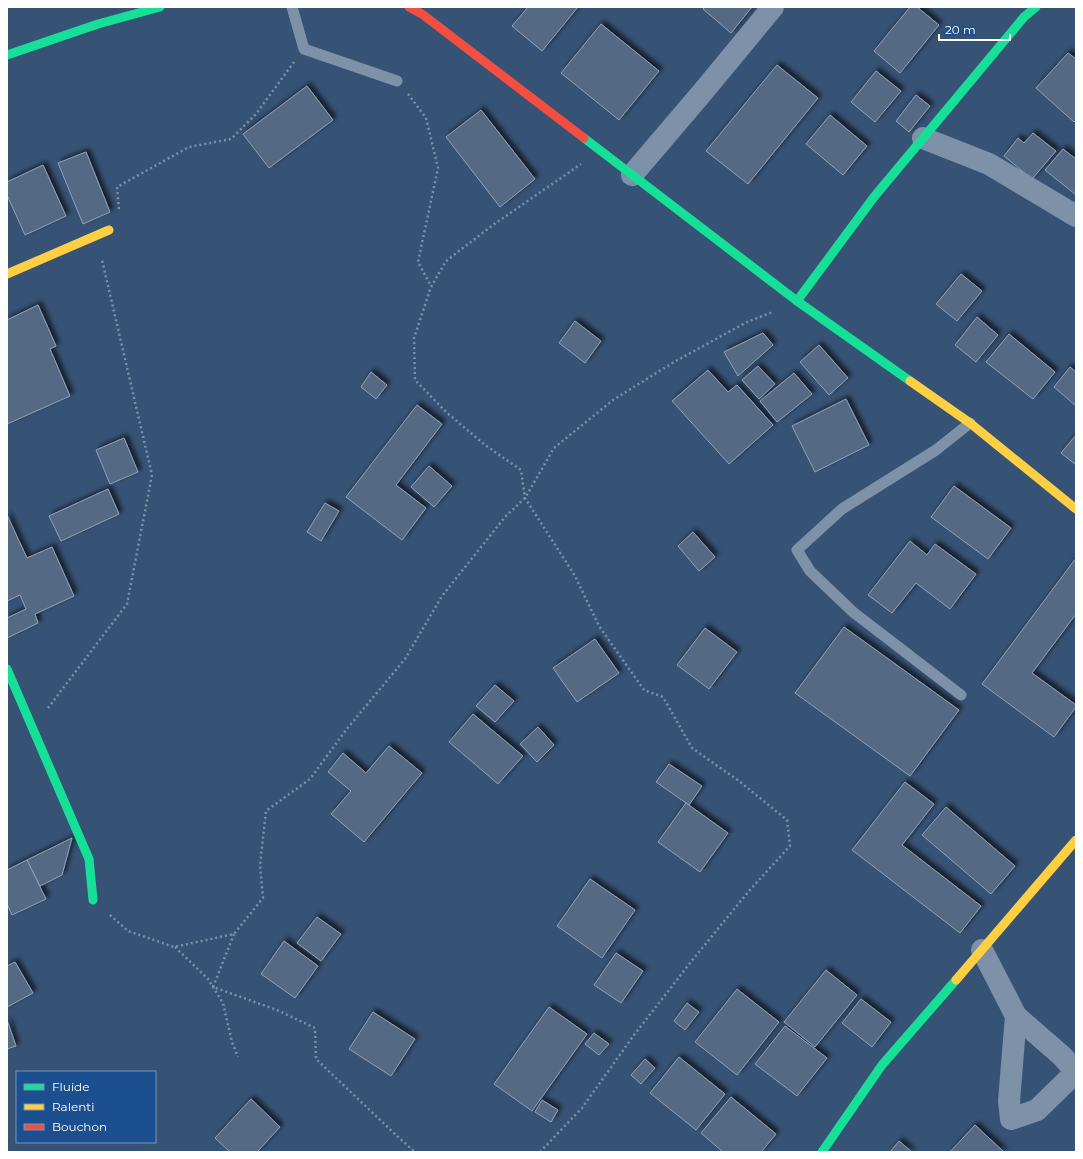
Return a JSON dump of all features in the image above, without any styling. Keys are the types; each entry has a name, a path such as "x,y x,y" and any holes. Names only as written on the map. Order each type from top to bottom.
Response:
{"street":[{"path":"7,55 98,24 160,7"},
{"path":"409,7 422,14 797,301 970,423 1076,509"},
{"path":"632,175 772,7"},
{"path":"797,301 874,197 1024,18 1036,7"},
{"path":"923,138 989,164 1076,216"},
{"path":"7,274 109,230"},
{"path":"7,669 89,859 93,900"},
{"path":"822,1152 882,1065 1076,840"},
{"path":"982,950 1016,1016 1062,1056 1076,1072 1037,1110 1011,1119 1009,1101 1016,1016"}],"lane":[{"path":"292,7 304,49 397,81"},
{"path":"960,695 853,612 810,571 797,550 842,509 936,450 970,423"}],"path":[{"path":"33,728 127,604 152,475 102,260 109,230 119,217 118,187 189,147 231,139 256,114 304,49"},
{"path":"397,81 426,118 438,168 418,262 431,287"},
{"path":"540,1152 582,1108 634,1035 694,958 749,890 790,846 787,820 739,781 692,748 662,697 644,690 599,626 575,576 525,498 520,470 485,445 446,412 415,380 414,338 431,287 446,261 493,225 602,151"},
{"path":"213,986 234,934 263,898 260,865 266,811 310,779 346,730 405,659 442,596 505,517 525,498 554,448 613,400 674,362 747,322 770,314 797,301"},
{"path":"93,900 128,931 174,947 208,979 223,1003 232,1042 238,1056"},
{"path":"174,947 234,934"},
{"path":"213,986 277,1010 315,1028 316,1059 415,1152"}],"building":[{"path":"528,7 578,7 542,51 512,26"},
{"path":"705,7 752,7 731,33 703,9"},
{"path":"910,7 917,7 939,25 900,73 874,51"},
{"path":"601,24 659,71 619,120 561,73"},
{"path":"1068,53 1076,59 1076,120 1074,122 1036,88"},
{"path":"777,65 818,98 748,184 706,151"},
{"path":"876,71 901,91 875,122 851,102"},
{"path":"307,86 333,120 269,168 243,134"},
{"path":"916,95 930,106 909,132 896,121"},
{"path":"481,110 535,179 500,207 446,137"},
{"path":"830,115 867,146 843,175 806,144"},
{"path":"1033,133 1056,151 1032,179 1004,156 1018,138 1024,143"},
{"path":"1063,149 1076,159 1076,195 1045,170"},
{"path":"86,152 110,212 83,224 58,163"},
{"path":"43,165 66,216 25,235 7,195 7,182"},
{"path":"961,274 982,291 957,321 936,304"},
{"path":"38,305 56,346 50,349 70,396 7,424 7,320"},
{"path":"977,317 998,335 976,362 955,345"},
{"path":"575,321 601,341 585,363 559,343"},
{"path":"763,333 773,345 738,376 724,352"},
{"path":"1009,334 1055,372 1033,399 986,362"},
{"path":"819,345 848,378 829,395 800,362"},
{"path":"758,366 775,384 759,399 742,380"},
{"path":"1070,367 1076,372 1076,406 1054,387"},
{"path":"708,370 728,392 737,385 773,425 729,464 672,401"},
{"path":"371,372 387,385 376,399 361,387"},
{"path":"794,373 812,394 777,422 760,401"},
{"path":"846,399 869,445 815,472 792,426"},
{"path":"417,405 442,424 396,485 426,508 402,540 346,497"},
{"path":"1076,435 1076,465 1061,453"},
{"path":"124,438 138,472 110,484 96,450"},
{"path":"429,466 452,486 434,507 411,487"},
{"path":"954,486 1011,528 988,559 931,517"},
{"path":"108,489 119,514 61,541 49,516"},
{"path":"325,503 339,511 321,541 307,532"},
{"path":"7,515 27,558 52,547 74,596 35,614 38,623 7,638 7,618 26,609 20,595 7,601"},
{"path":"693,532 715,557 699,571 678,546"},
{"path":"910,541 927,555 935,544 976,574 950,609 916,583 892,613 868,595"},
{"path":"1076,558 1076,614 1032,673 1076,705 1054,737 982,684"},
{"path":"844,627 959,710 910,776 795,693"},
{"path":"705,628 737,652 709,689 677,665"},
{"path":"595,639 619,673 577,702 553,668"},
{"path":"495,685 514,701 495,722 476,706"},
{"path":"473,714 523,756 498,784 449,742"},
{"path":"538,727 554,745 537,762 520,744"},
{"path":"389,746 422,773 364,842 331,814 351,791 328,772 343,753 366,773"},
{"path":"669,764 702,786 689,805 656,782"},
{"path":"905,782 934,804 902,845 981,906 960,933 852,850"},
{"path":"686,803 728,833 700,872 658,842"},
{"path":"946,807 1015,866 991,894 922,835"},
{"path":"72,838 62,875 40,886 27,860"},
{"path":"27,860 46,899 12,915 7,904 7,870"},
{"path":"590,879 635,910 602,958 557,926"},
{"path":"317,917 341,934 321,961 297,943"},
{"path":"284,941 318,966 295,998 261,974"},
{"path":"616,953 643,971 621,1003 594,985"},
{"path":"15,962 33,993 7,1007 7,966"},
{"path":"826,970 857,995 815,1047 784,1022"},
{"path":"737,989 779,1022 737,1075 695,1042"},
{"path":"861,999 891,1022 872,1047 842,1023"},
{"path":"687,1003 699,1012 685,1030 674,1021"},
{"path":"549,1007 587,1034 532,1111 494,1084"},
{"path":"373,1012 415,1039 391,1076 349,1049"},
{"path":"7,1020 16,1046 7,1049"},
{"path":"785,1026 827,1058 797,1096 755,1064"},
{"path":"594,1033 609,1044 599,1055 585,1044"},
{"path":"679,1057 725,1094 696,1130 650,1093"},
{"path":"645,1059 655,1068 641,1084 631,1075"},
{"path":"731,1097 776,1134 761,1152 723,1152 701,1133"},
{"path":"251,1099 280,1127 257,1152 230,1152 215,1138"},
{"path":"542,1100 558,1110 551,1122 535,1112"},
{"path":"975,1125 1004,1152 950,1152"},
{"path":"899,1141 912,1152 890,1152"}],"traffic: fast":[{"path":"7,55 98,24 160,7"},
{"path":"797,301 874,197 1024,17 1036,7"},
{"path":"584,138 797,301 910,381"},
{"path":"7,669 89,859 93,900"},
{"path":"822,1152 882,1065 956,980"}],"traffic: slow":[{"path":"7,274 109,230"},
{"path":"910,381 970,423 1076,509"},
{"path":"956,980 1076,840"}],"traffic: jam":[{"path":"409,7 422,14 584,138"}]}
